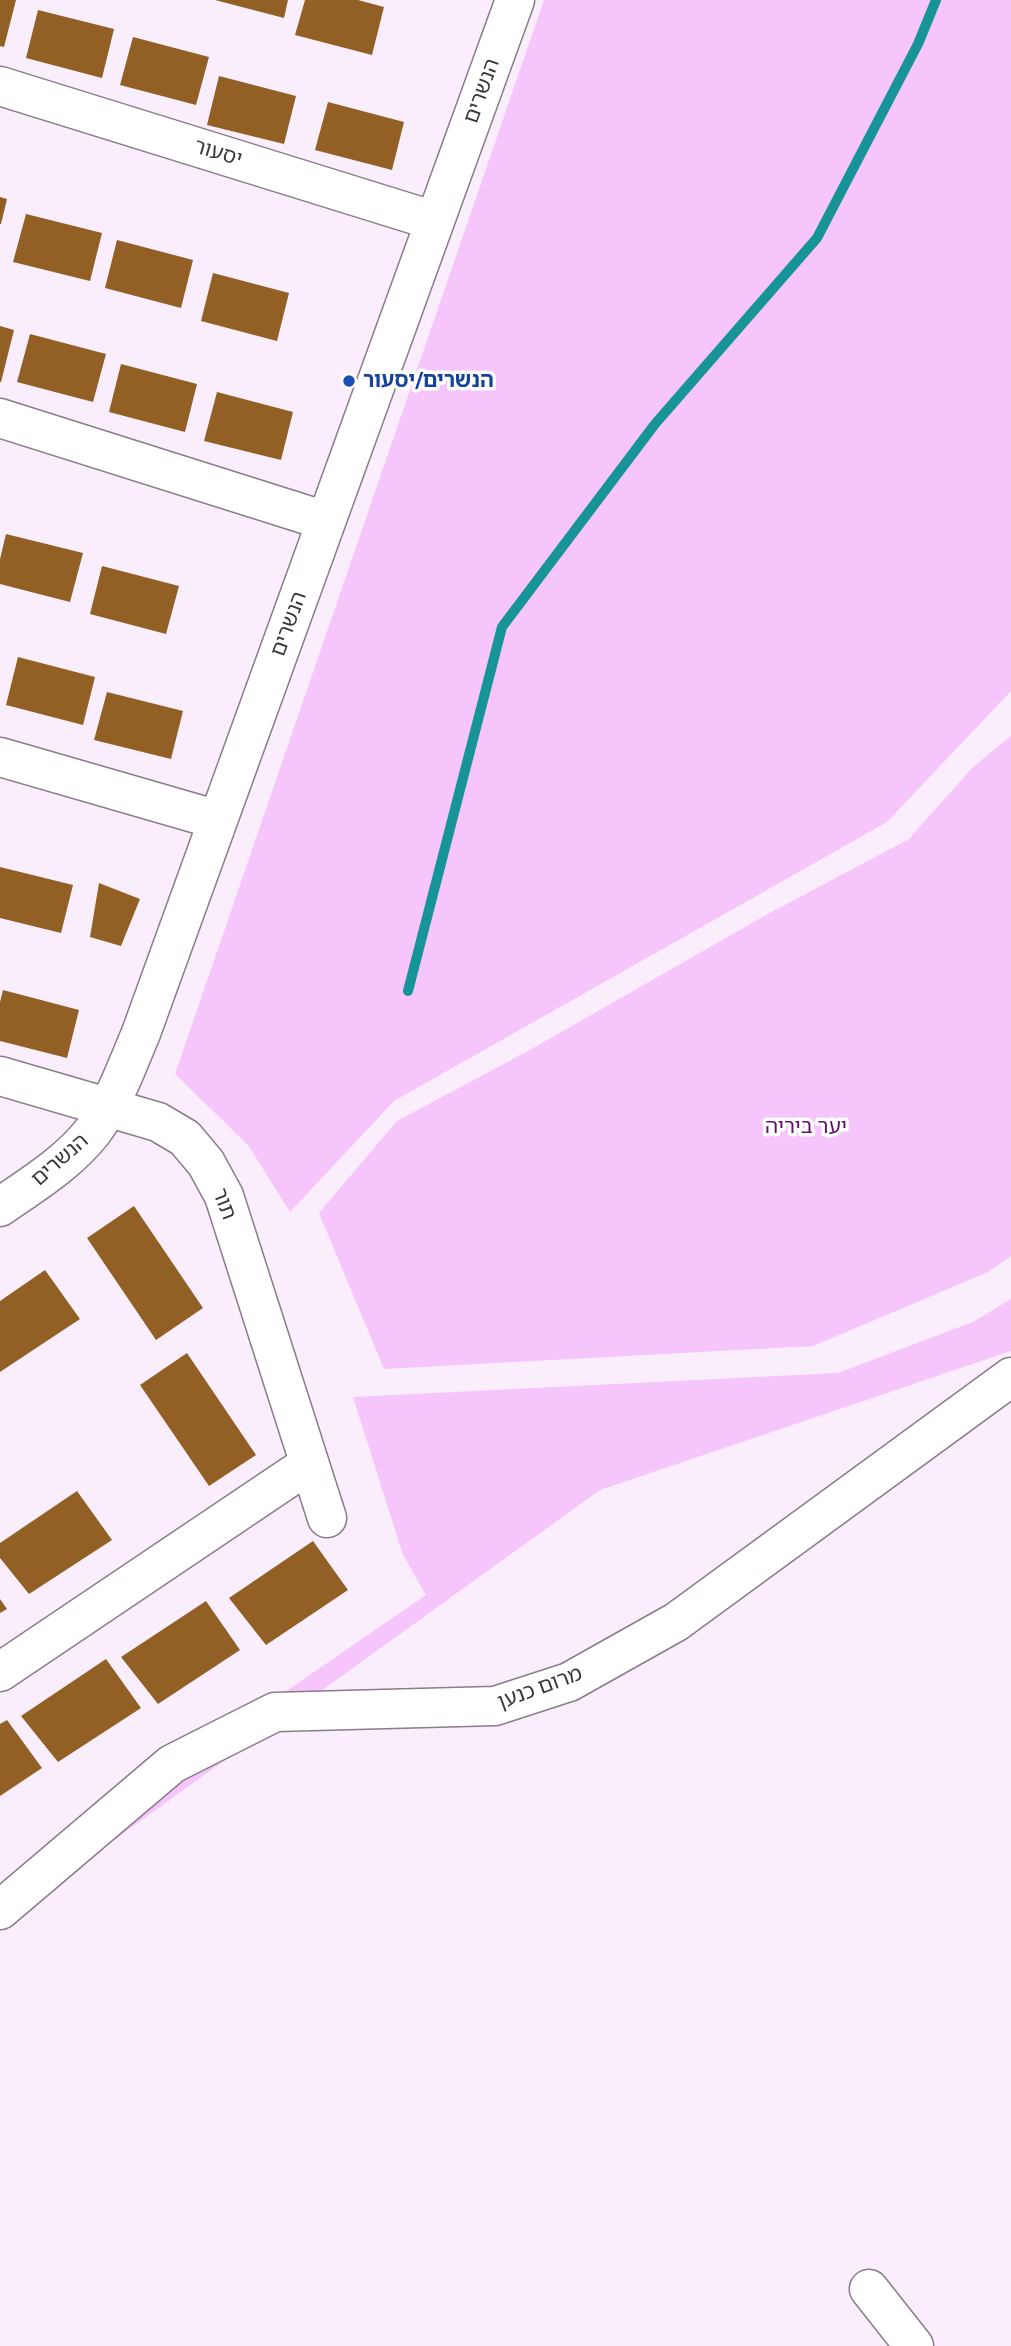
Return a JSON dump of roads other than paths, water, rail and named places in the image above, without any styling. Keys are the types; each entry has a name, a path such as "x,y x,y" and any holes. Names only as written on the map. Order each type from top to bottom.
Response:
{"street":[{"name":"הנשרים","path":"0,1207 60,1165 93,1131 118,1086 141,1033 515,0"},
{"name":"יסעור","path":"0,86 435,221"},
{"path":"0,418 326,521"},
{"path":"0,757 218,820"},
{"name":"תור","path":"0,1076 158,1122 185,1138 206,1163 224,1196 327,1518"},
{"name":"מרום כנען","path":"0,1910 172,1764 275,1712 495,1706 569,1682 676,1622 1011,1377"},
{"path":"0,1672 309,1464"},
{"path":"869,2289 914,2346"}],"waterway":[{"path":"408,991 502,627 655,424 817,238 918,44 936,0"}],"place":[{"name":"הנשרים/יסעור","path":"349,381"}],"park label":[{"name":"יער ביריה","path":"806,1127"}]}
